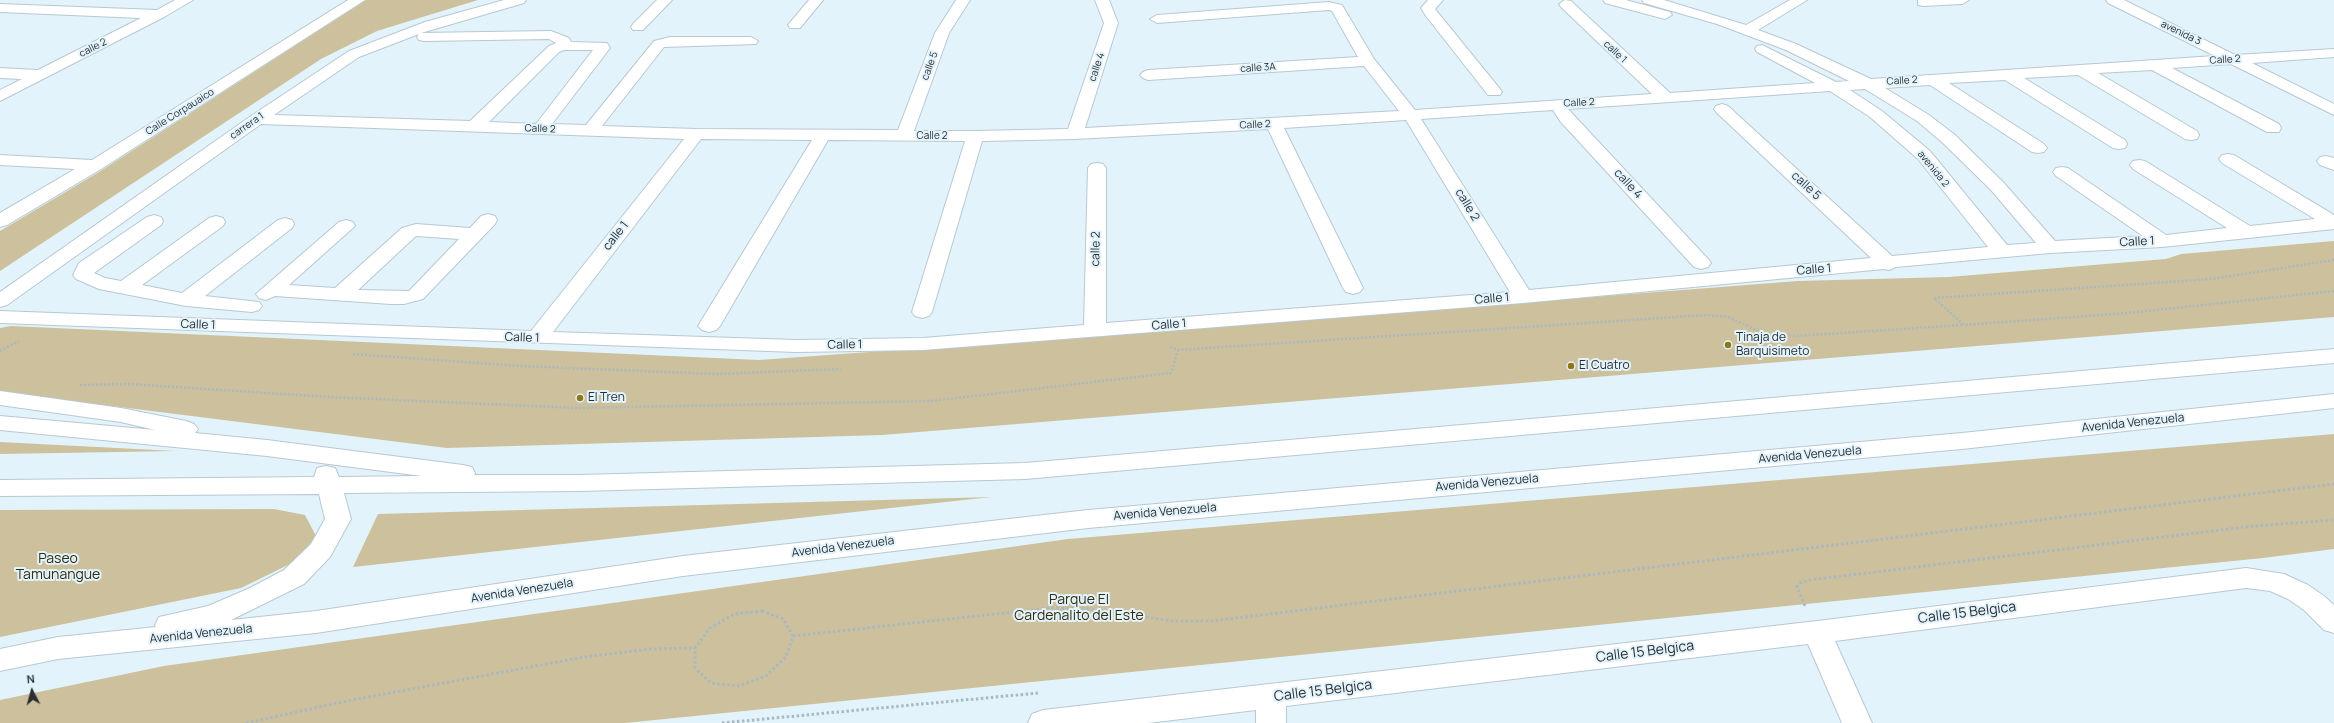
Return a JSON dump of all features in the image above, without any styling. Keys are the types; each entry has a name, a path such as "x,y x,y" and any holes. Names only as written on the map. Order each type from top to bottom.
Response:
{"street":[{"name":"calle 2","path":"0,96 186,0"},
{"name":"Calle Corpauaico","path":"0,221 95,165 358,0"},
{"name":"carrera 1","path":"0,301 257,119 354,54 430,24 519,0"},
{"path":"638,27 665,0"},
{"path":"795,25 816,0"},
{"name":"calle 5","path":"904,136 942,33 963,0"},
{"name":"calle 4","path":"1075,134 1111,23 1102,0"},
{"path":"1436,0 1428,8 1431,13 1494,92"},
{"name":"avenida 2","path":"1610,0 1707,28 1758,47 1772,53 1830,85 1876,114 1924,155 2003,253"},
{"path":"1649,0 1747,30 1791,47 1866,83 1924,118 1949,139 1998,186 2050,247"},
{"path":"1747,30 1800,0"},
{"path":"1923,2 1962,0"},
{"name":"avenida 3","path":"2113,0 2334,110"},
{"name":"calle 1","path":"1566,4 1666,98"},
{"name":"calle 2","path":"1158,19 1335,7 1368,61 1410,115 1523,297"},
{"path":"0,8 159,14"},
{"path":"424,37 551,35 564,41 562,46"},
{"path":"591,130 659,44 670,41 751,41"},
{"path":"475,126 549,53 562,46 602,46 603,48 540,129"},
{"name":"Calle 2","path":"257,119 696,134 904,136 1075,134 1274,124 1557,104 1666,98 1830,85 2334,53"},
{"name":"calle 3A","path":"1148,75 1368,61"},
{"path":"2154,65 2273,128"},
{"path":"2081,70 2191,135"},
{"path":"0,73 42,75"},
{"path":"2008,74 2119,144"},
{"path":"1932,79 2038,148"},
{"path":"2318,101 2334,101"},
{"name":"calle 4","path":"1557,104 1566,118 1701,263"},
{"name":"calle 5","path":"1722,109 1889,264"},
{"path":"1274,124 1353,288"},
{"name":"calle 1","path":"538,338 696,134"},
{"path":"709,326 822,135"},
{"path":"922,312 975,136"},
{"path":"2228,159 2334,223"},
{"path":"0,160 95,165"},
{"path":"2139,165 2246,232"},
{"name":"calle 2","path":"1095,331 1097,168"},
{"path":"2062,172 2162,241"},
{"path":"271,290 404,298 416,295 488,220"},
{"path":"154,221 86,267 83,275 99,283 186,300 252,306"},
{"path":"125,288 216,222"},
{"name":"Calle 1","path":"0,317 538,338 812,346 923,344 1523,297 1889,264 2050,247 2162,241 2334,223"},
{"path":"186,300 285,224"},
{"path":"228,326 346,226"},
{"path":"340,294 409,232 416,230 474,234"},
{"path":"0,488 580,483 1025,471 2334,356"},
{"path":"0,398 121,415 267,448"},
{"name":"Avenida Venezuela","path":"0,660 58,648 316,622 683,566 1088,519 1962,441 2334,401"},
{"path":"0,424 267,448 467,474 580,483"},
{"path":"58,648 213,616 260,595 294,577 321,550 338,519 330,486 319,454"},
{"name":"Calle 15 Belgica","path":"1044,723 1271,710 1817,632 2246,578 2274,582 2298,592 2314,603 2334,622"},
{"path":"1817,632 1857,723"}],"path":[{"path":"1964,325 1934,298 2212,279 2334,260"},
{"path":"72,385 129,384 322,397 578,408 790,405 930,401 1171,373 1178,350 1707,315 1728,317 1766,334 1795,336 2128,313 2334,291"},
{"path":"792,636 1050,608 1087,609 1173,621 1212,621 2334,484"},
{"path":"1817,632 1798,587 1800,583 1809,580 2254,526 2334,520"},
{"path":"762,611 783,619 792,636 786,657 766,676 738,686 711,683 695,668 694,648 710,628 734,614 762,611"},
{"path":"246,723 347,701 584,657 651,650 694,648"}],"green space":[{"path":"366,0 478,0 377,31 321,59 0,271 0,231 99,172"},
{"path":"2334,241 2334,317 882,435 447,448 0,392 0,328 11,326 759,360 1117,334 1798,281 1949,277 2166,259 2181,254"},
{"name":"Parque El Cardenalito del Este","path":"2334,434 2334,549 2263,558 625,723 0,723 0,700 164,666 1068,539"},
{"path":"0,442 175,451 0,454"},
{"path":"991,497 353,567 378,514"},
{"name":"Paseo Tamunangue","path":"274,509 305,515 316,536 296,561 241,588 0,637 0,510"}],"place":[{"name":"Tinaja de Barquisimeto","path":"1728,345"},
{"name":"El Cuatro","path":"1571,366"},
{"name":"El Tren","path":"580,398"}]}
